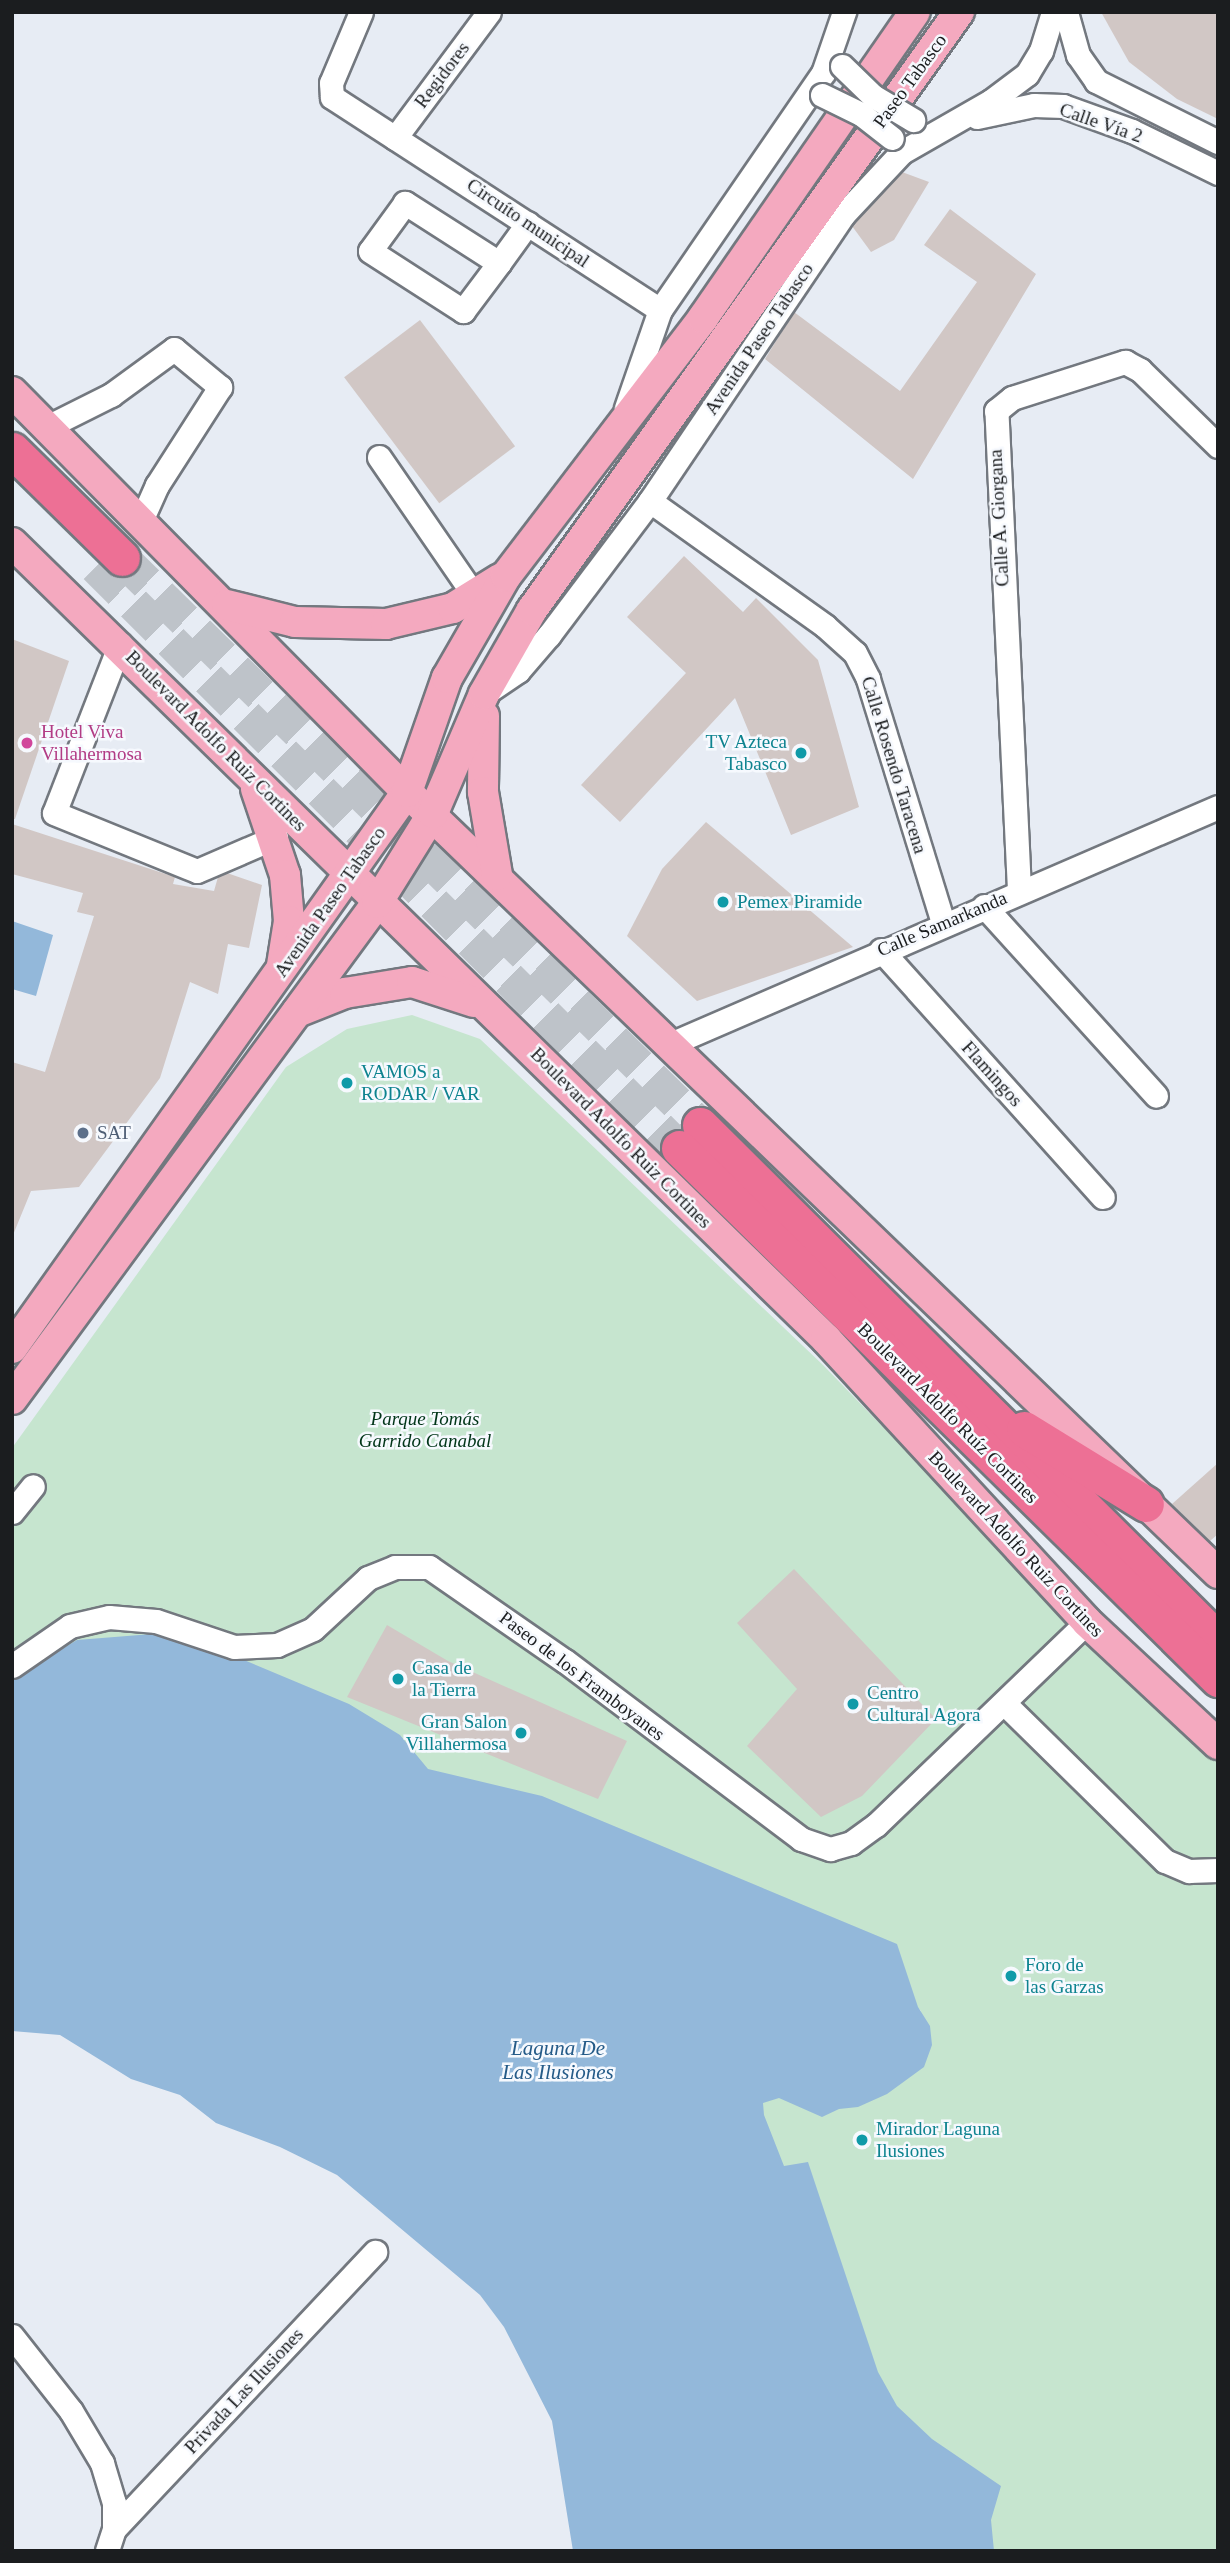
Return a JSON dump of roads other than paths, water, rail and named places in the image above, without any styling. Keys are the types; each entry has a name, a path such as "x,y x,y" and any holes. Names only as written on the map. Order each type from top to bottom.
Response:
{"highway":[{"path":"12,450 109,562 12,483"},
{"name":"Boulevard Adolfo Ruíz Cortines","path":"1218,1640 974,1398 690,1137 1218,1679"},
{"path":"974,1398 1146,1504"}],"main road":[{"name":"Paseo Tabasco","path":"834,126 915,12"},
{"name":"Paseo Tabasco","path":"861,149 959,12"},
{"name":"Avenida Paseo Tabasco","path":"12,1348 407,792 446,678 506,576 614,439 834,126"},
{"name":"Avenida Paseo Tabasco","path":"12,1399 377,903 433,813 453,775 484,694 532,610 861,149"},
{"path":"12,391 407,792 433,813 668,1045 1146,1504 1215,1565"},
{"name":"Boulevard Adolfo Ruiz Cortines","path":"12,543 120,644 349,876 489,1008 825,1339 1087,1622 1218,1744"},
{"path":"222,603 278,620 365,625 427,617 463,604 473,594 506,576"},
{"path":"484,694 483,792 497,875"},
{"path":"250,773 276,837 285,875 289,921 280,974"},
{"path":"294,1014 345,993 412,982 489,1008"}],"street":[{"name":"Circuíto municipal","path":"361,12 331,83 332,97 660,310"},
{"name":"Regidores","path":"395,138 489,12"},
{"name":"Avenida Paseo Tabasco","path":"614,439 660,310 816,94 838,56 844,12"},
{"name":"Avenida Paseo Tabasco","path":"484,694 506,682 541,644 650,501 843,215 897,145 939,130 991,101 1027,74 1041,51 1053,12"},
{"name":"Calle Vía 2","path":"1066,12 1078,55 1096,81 1218,142"},
{"path":"838,56 873,96 912,120 939,130"},
{"path":"816,94 861,114 897,145"},
{"name":"Calle Vía 2","path":"939,130 1034,105 1063,107 1132,131 1218,173"},
{"path":"499,263 405,203 370,251 463,311 499,263 528,223"},
{"path":"47,427 111,395 174,348 220,387 157,485 141,521"},
{"name":"Calle A. Giorgana","path":"1019,890 996,411 1012,398 1125,362 1143,373 1218,446"},
{"path":"379,457 473,594 475,625"},
{"name":"Calle Rosendo Taracena","path":"650,501 825,626 855,653 864,669 943,923"},
{"path":"120,644 54,813 197,871 276,837"},
{"name":"Calle Samarkanda","path":"668,1045 1019,890 1216,811"},
{"path":"984,906 1156,1096"},
{"name":"Flamingos","path":"881,950 1103,1197"},
{"path":"12,1512 33,1486"},
{"name":"Paseo de los Framboyanes","path":"12,1666 71,1626 109,1617 156,1621 234,1647 276,1645 313,1629 368,1578 395,1567 429,1567 565,1661 801,1839 830,1849 851,1843 876,1825 1005,1704 1087,1622"},
{"path":"1005,1704 1165,1861 1189,1871 1218,1870"},
{"name":"Privada Las Ilusiones","path":"110,2540 375,2252"},
{"path":"12,2336 71,2411 102,2462 114,2503 110,2540"}],"water":[{"path":"12,921 53,935 36,996 12,989"},
{"name":"Laguna De Las Ilusiones","path":"177,1632 349,1704 400,1735 428,1769 542,1796 897,1944 918,2007 930,2026 932,2045 924,2067 887,2094 858,2107 839,2109 822,2117 779,2098 763,2103 764,2115 784,2166 808,2162 878,2372 897,2406 932,2439 1001,2486 991,2520 994,2551 573,2551 552,2421 504,2327 480,2295 337,2175 280,2147 216,2123 180,2095 131,2079 60,2035 12,2031 12,1679 77,1640"}],"tunnel":[{"path":"122,558 700,1125"},
{"path":"96,566 679,1148"}],"place":[{"name":"Hotel Viva Villahermosa","path":"27,743"},
{"name":"TV Azteca Tabasco","path":"801,753"},
{"name":"Pemex Piramide","path":"723,902"},
{"name":"VAMOS a RODAR / VAR","path":"347,1083"},
{"name":"SAT","path":"83,1133"},
{"name":"Casa de la Tierra","path":"398,1679"},
{"name":"Centro Cultural Agora","path":"853,1704"},
{"name":"Gran Salon Villahermosa","path":"521,1733"},
{"name":"Foro de las Garzas","path":"1011,1976"},
{"name":"Mirador Laguna Ilusiones","path":"862,2140"}],"park label":[{"name":"Parque Tomás Garrido Canabal","path":"425,1430"}]}
